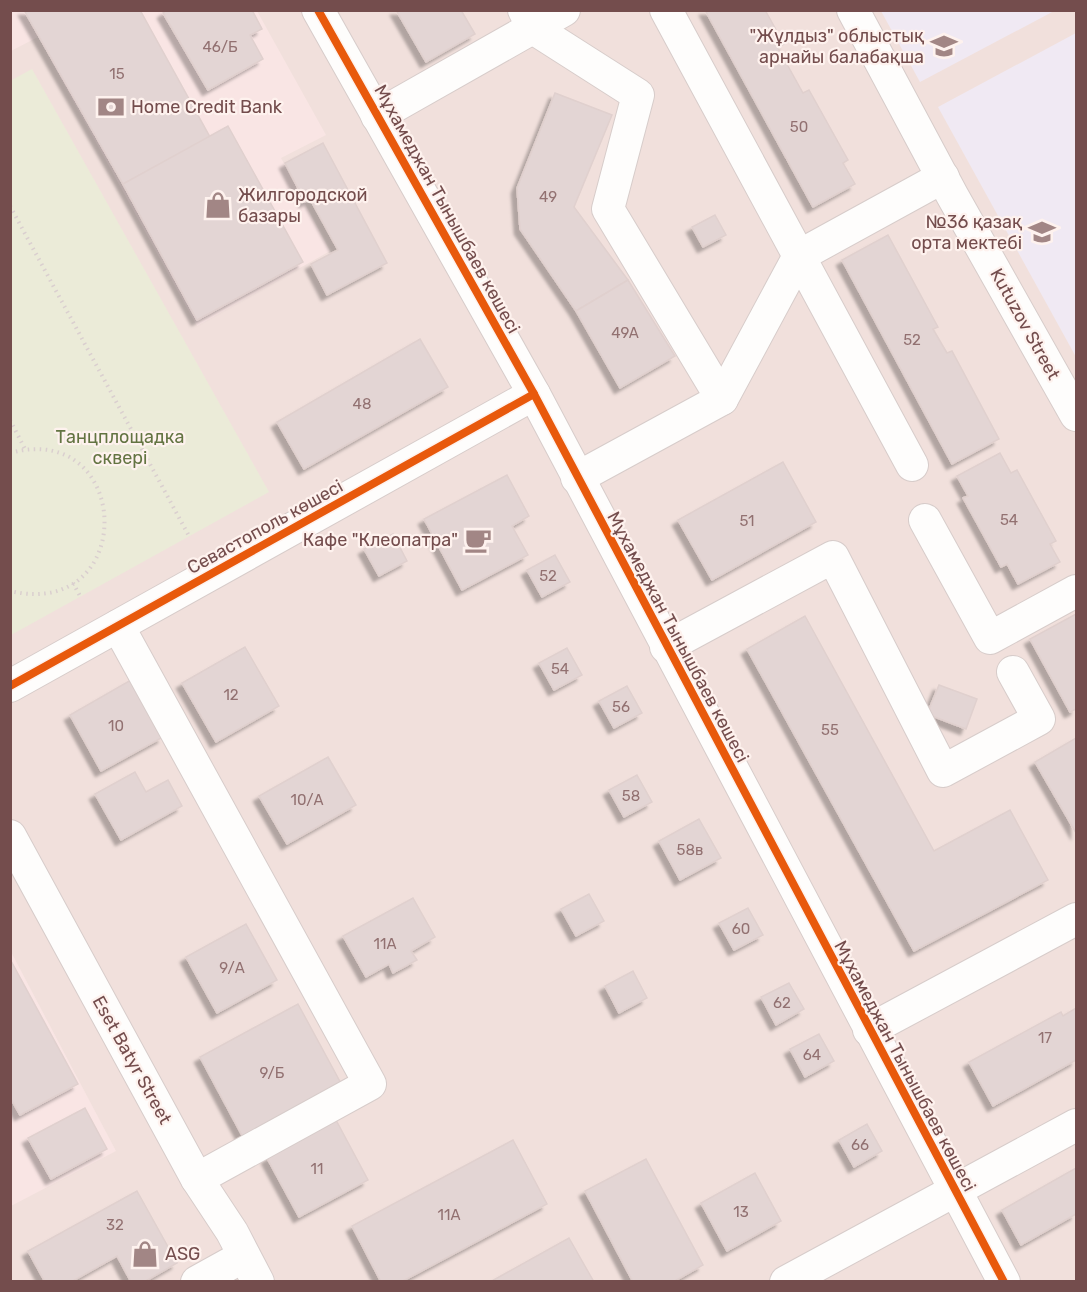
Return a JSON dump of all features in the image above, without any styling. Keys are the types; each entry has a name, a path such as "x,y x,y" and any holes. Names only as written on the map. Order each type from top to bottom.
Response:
{"street":[{"name":"Мұхамеджан Тынышбаев көшесі","path":"318,10 534,394 666,647 1004,1281"},
{"path":"377,116 529,19 564,10"},
{"path":"666,10 912,465"},
{"name":"Kutuzov Street","path":"853,10 943,177 1077,416"},
{"path":"529,19 638,95 608,209 722,399"},
{"path":"577,478 722,399 799,256 943,177"},
{"name":"Севастополь көшесі","path":"10,686 534,394"},
{"path":"925,520 990,638 1077,591"},
{"path":"666,647 833,557 943,771 1039,719 1013,672"},
{"path":"118,626 370,1084 197,1179"},
{"name":"Eset Batyr Street","path":"10,836 197,1179 251,1269"},
{"path":"869,1030 1077,919"},
{"path":"786,1281 956,1192 1077,1125"},
{"path":"197,1281 251,1269"}],"path":[{"path":"10,206 189,536"},
{"path":"10,420 25,449"},
{"path":"10,453 25,449 50,450 73,459 91,476 103,498 107,522 103,546 91,567 73,583 52,593 28,595 10,591"},
{"path":"73,583 80,596"}],"shaded area":[{"path":"10,11 1076,11 1076,1281 11,1281"},
{"name":"Жилгородской базары","path":"11,11 257,11 326,135 281,158 330,251 197,326 38,37 11,51"},
{"name":"\"Жұлдыз\" облыстық арнайы балабақша","path":"881,11 1054,11 920,82"},
{"name":"№36 қазақ орта мектебі","path":"1076,33 1076,357 938,107"},
{"path":"10,950 116,1151 11,1206 10,1206"}],"green space":[{"name":"Танцплощадка сквері","path":"32,69 269,492 11,635 10,81"}],"building":[{"path":"24,10 140,10 210,137 123,184"},
{"path":"167,10 252,10 262,29 250,35 263,59 208,90 163,13"},
{"path":"396,10 461,10 475,34 426,62"},
{"path":"705,10 765,10 784,44 778,48 803,93 809,90 848,160 843,163 855,184 813,207"},
{"path":"555,93 612,115 574,207 628,280 576,311 520,229 517,188"},
{"path":"228,126 303,262 197,320 123,184"},
{"path":"323,143 387,263 327,295 311,264 338,250 310,199 305,202 285,163"},
{"path":"715,215 726,235 703,247 692,227"},
{"path":"888,235 938,327 933,329 947,353 952,351 999,439 952,464 842,260"},
{"path":"628,280 675,356 620,388 576,311"},
{"path":"420,339 448,387 304,469 277,422"},
{"path":"1000,453 1011,473 1017,470 1056,541 1050,544 1060,562 1018,584 1007,564 1001,567 963,498 968,496 957,476"},
{"path":"783,462 816,522 712,580 678,520"},
{"name":"Кафе \"Клеопатра\"","path":"507,475 529,516 512,526 528,555 462,590 424,519"},
{"path":"393,534 407,561 379,576 364,549"},
{"path":"555,555 570,582 542,597 527,570"},
{"path":"1076,614 1076,709 1070,712 1030,639"},
{"path":"805,616 934,851 1010,810 1048,880 914,951 747,649"},
{"path":"245,647 279,706 216,742 182,683"},
{"path":"567,648 582,675 554,690 539,663"},
{"path":"131,680 163,737 101,771 70,715"},
{"path":"939,685 977,699 966,729 927,714"},
{"path":"627,686 642,713 614,728 599,701"},
{"path":"1076,738 1076,833 1035,762"},
{"path":"328,757 356,805 287,844 259,796"},
{"path":"135,772 146,792 168,780 182,806 121,840 95,794"},
{"path":"637,775 652,802 624,817 609,790"},
{"path":"699,819 721,858 680,880 659,841"},
{"path":"589,894 604,921 576,936 561,909"},
{"path":"413,898 435,937 411,951 417,960 393,973 389,964 366,977 343,936"},
{"path":"748,908 763,935 734,950 719,923"},
{"path":"246,924 277,980 217,1013 186,957"},
{"path":"10,959 78,1084 20,1115 10,1097"},
{"path":"633,971 647,998 619,1013 605,986"},
{"path":"789,983 804,1009 776,1025 761,997"},
{"path":"298,1004 344,1089 245,1141 200,1057"},
{"path":"1076,1008 1076,1060 993,1106 969,1062 1061,1012 1063,1016"},
{"path":"819,1034 834,1061 805,1077 790,1049"},
{"path":"85,1108 107,1149 51,1179 28,1138"},
{"path":"336,1120 368,1180 299,1217 267,1158"},
{"path":"867,1124 882,1151 854,1167 839,1140"},
{"path":"513,1140 547,1204 401,1282 381,1282 352,1226"},
{"path":"646,1159 703,1265 673,1282 633,1282 585,1191"},
{"path":"1076,1168 1076,1214 1021,1245 1002,1210"},
{"path":"755,1173 781,1221 727,1251 701,1203"},
{"path":"137,1191 177,1263 144,1282 131,1282 117,1256 71,1282 45,1282 28,1251"},
{"path":"569,1238 594,1282 490,1282"}],"cycle path":[{"path":"318,10 534,394 1004,1282"},
{"path":"10,686 534,394"}],"place":[{"name":"\"Жұлдыз\" облыстық арнайы балабақша","path":"944,46"},
{"name":"Home Credit Bank","path":"111,107"},
{"name":"Жилгородской базары","path":"218,205"},
{"name":"№36 қазақ орта мектебі","path":"1042,232"},
{"name":"Кафе \"Клеопатра\"","path":"478,540"},
{"name":"ASG","path":"145,1254"}]}
